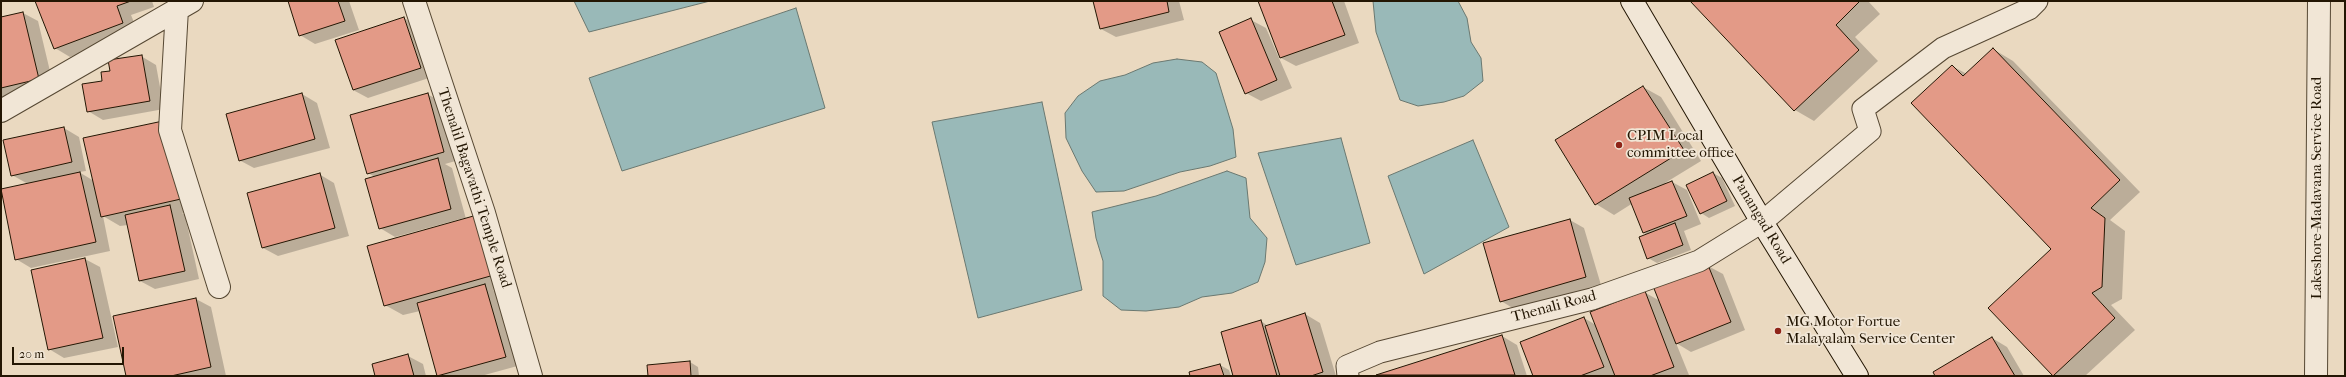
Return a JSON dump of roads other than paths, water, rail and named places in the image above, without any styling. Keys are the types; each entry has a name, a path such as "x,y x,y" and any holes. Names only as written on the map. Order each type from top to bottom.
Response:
{"street":[{"name":"Thenalil Bagavathi Temple Road","path":"414,1 484,213 531,376"},
{"name":"Panangad Road","path":"1632,1 1762,222 1857,376"},
{"name":"Lakeshore-Madavana Service Road","path":"2316,376 2319,1"},
{"path":"1,111 184,5"},
{"path":"184,5 170,130 219,287"}],"lane":[{"path":"1762,222 1870,131 1863,109 1943,48 2029,9 2037,1"},
{"name":"Thenali Road","path":"1348,376 1347,366 1380,352 1592,299 1699,261 1762,222"}],"water":[{"path":"574,1 710,1 589,32"},
{"path":"1373,1 1458,1 1467,18 1471,42 1481,58 1483,81 1464,96 1444,102 1418,106 1400,100 1376,32"},
{"path":"796,8 825,108 622,171 589,78"},
{"path":"1177,59 1202,62 1216,73 1233,129 1236,157 1210,166 1180,172 1124,191 1096,192 1082,171 1066,138 1065,113 1078,96 1100,81 1125,75 1153,63"},
{"path":"1042,102 1082,290 978,318 932,122"},
{"path":"1341,138 1370,243 1296,265 1258,153"},
{"path":"1473,140 1509,227 1424,274 1388,176"},
{"path":"1227,171 1246,178 1250,218 1267,238 1265,262 1258,282 1232,293 1202,297 1179,307 1146,311 1121,310 1103,296 1103,261 1096,238 1092,212 1156,196"}],"place":[{"name":"CPIM Local committee office","path":"1619,145"},
{"name":"MG Motor Fortue Malayalam Service Center","path":"1778,331"}]}
